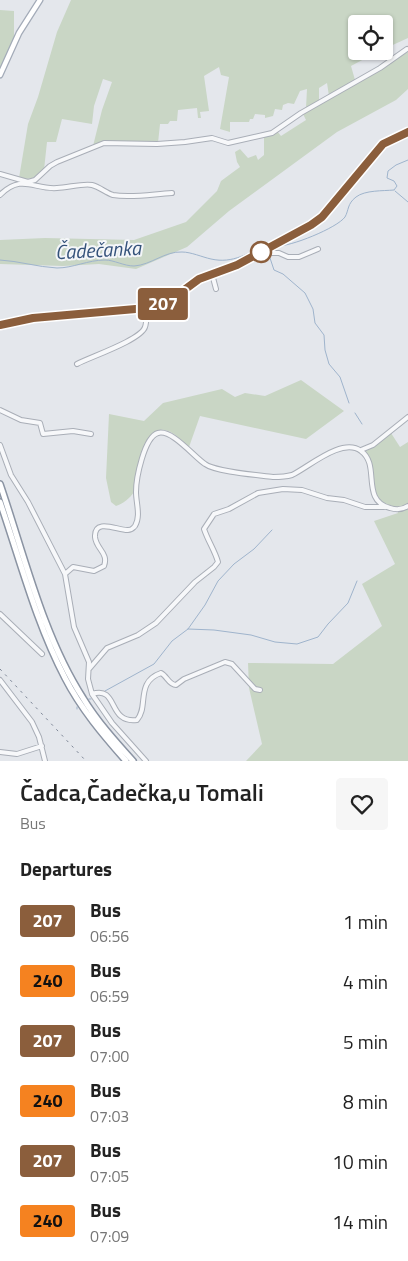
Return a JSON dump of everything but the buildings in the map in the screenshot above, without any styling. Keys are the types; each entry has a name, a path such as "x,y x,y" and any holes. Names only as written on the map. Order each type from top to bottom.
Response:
{"highway":[{"path":"0,484 47,623 64,664 92,712 133,761"},
{"path":"0,502 42,625 59,666 87,714 126,761"}],"main road":[{"path":"0,75 19,33 40,0"}],"street":[{"path":"0,195 6,188 35,180 57,162 104,143 157,144 212,138 228,143 272,133 301,113 380,68 407,49"},
{"path":"0,325 42,317 147,308 168,302 194,282 237,265 317,222 383,144 408,132"},
{"path":"0,174 56,188 92,185 111,194 125,196 172,192"},
{"path":"39,177 43,186"},
{"path":"264,251 267,253 279,253 288,257 299,256 318,249"},
{"path":"212,274 216,289"},
{"path":"76,364 114,348 142,333 146,327 147,308"},
{"path":"0,410 22,420 40,423 43,434 73,431 91,434"},
{"path":"361,450 373,445 408,417"},
{"path":"65,574 73,568 94,571 104,566 105,556 95,539 96,531 99,527 107,526 126,530 133,528 137,524 137,480 142,460 149,442 156,434 162,432 170,435 208,466 283,478 327,454 352,447 361,450 368,458 371,468 371,486 374,496 384,506"},
{"path":"0,445 11,475 28,502 65,574 74,628 88,658 88,679 92,694 112,723 146,761"},
{"path":"283,478 283,489"},
{"path":"89,668 110,646 150,628 195,582 214,567 218,562 204,529 214,514 229,509 258,493 283,489 302,490 365,507 384,506 396,510 408,506"},
{"path":"0,614 42,654"},
{"path":"92,694 104,692 119,715 128,720 137,720 141,714 144,690 157,674 163,674 171,683 176,685 184,679 225,662 232,664 255,689 260,690"},
{"path":"0,680 32,722 40,737 45,761"},
{"path":"0,752 17,754 42,746"}],"green space":[{"path":"71,0 408,0 408,38 393,45 393,15 348,15 348,60 362,60 351,66 355,80 329,96 327,83 319,88 319,101 306,108 307,89 300,91 294,104 288,103 283,105 282,110 275,109 273,116 265,118 265,115 255,114 249,122 230,122 230,132 220,129 229,77 221,75 219,67 204,76 209,111 200,112 201,118 198,118 197,108 178,110 177,121 160,124 158,143 104,143 93,146 102,110 112,82 103,79 94,106 92,124 62,119 56,142 47,142 44,170 33,178 19,178 28,124 57,32"},
{"path":"0,10 14,11 14,35 17,35 0,75"},
{"path":"408,52 408,89 396,100 337,132 229,211 187,247 136,269 99,264 63,266 0,264 0,240 45,238 134,240 186,222 217,191 221,181 240,167 235,152 240,149 248,158 256,155 258,160 264,155 264,137 277,131 281,136 306,120 303,114"},
{"path":"301,380 344,411 306,439 200,416 189,447 171,432 159,430 152,434 147,442 134,492 119,505 116,506 111,502 106,478 109,414 144,421 163,403 222,389 235,397 245,393 265,396"},
{"path":"391,433 400,447 408,442 408,761 246,761 262,744 249,688 248,663 333,664 382,626 362,584 395,564 374,521 398,513 397,508 378,498 373,484 370,461 365,452"}],"waterway":[{"name":"Čadečanka","path":"277,246 302,240 333,226 345,217 351,202 364,193 394,190 397,186 394,181 387,178 388,171 408,160"},
{"path":"395,191 408,202"},
{"name":"Čadečanka","path":"0,260 57,268 105,260 134,266 176,252 185,252 219,260 234,259 268,243 273,245"},
{"path":"270,258 274,270 283,274 305,293 313,309 315,323 324,335 325,350 329,364 340,377 349,403"},
{"path":"355,413 362,424"},
{"path":"105,691 154,664 172,641 188,629 205,605 218,581 272,530"},
{"path":"188,629 251,635 275,642 297,644 318,637 348,603 357,581"}],"railway":[{"path":"0,669 86,761"}],"bus line":[{"name":"207","path":"0,325 33,318 147,308 168,302 199,279 237,265 317,222 383,144 408,132"}]}
